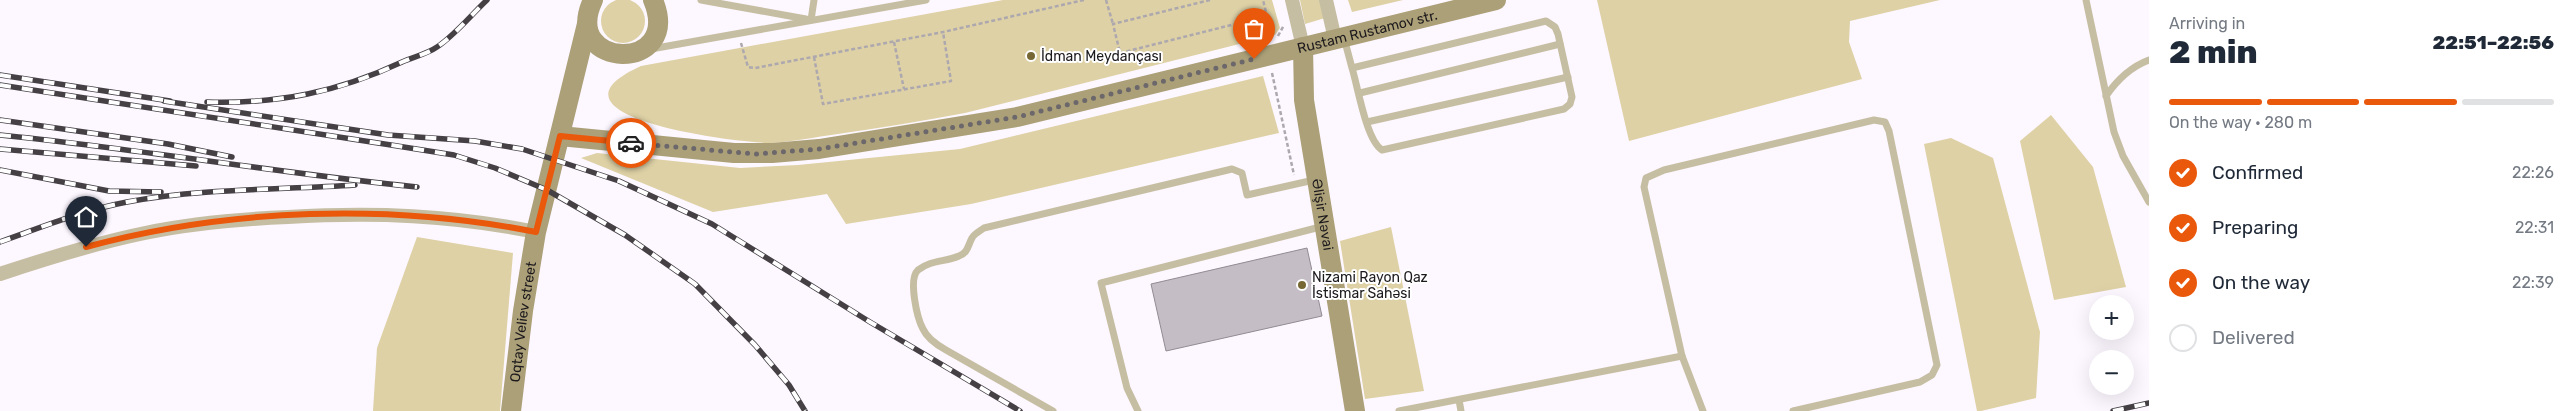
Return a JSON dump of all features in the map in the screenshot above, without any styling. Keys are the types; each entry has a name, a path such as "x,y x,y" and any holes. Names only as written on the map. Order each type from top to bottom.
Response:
{"street":[{"path":"581,0 592,38 601,49 614,55 629,55 642,50 653,40 658,27 658,13 653,0"},
{"name":"Oqtay Veliev street","path":"511,411 523,311 536,232 587,24 588,11 593,0"},
{"path":"1292,0 1303,47"},
{"path":"1326,0 1340,38"},
{"name":"Rustam Rustamov str.","path":"560,136 734,153 772,153 819,149 1001,120 1496,0"},
{"name":"Əlişir Nəvai","path":"1303,47 1304,100 1355,411"},
{"path":"0,274 86,247 147,232 252,218 387,214 482,221 536,232"}],"lane":[{"path":"701,0 811,20"},
{"path":"811,20 814,0"},
{"path":"642,50 926,0"},
{"path":"2086,0 2114,132 2123,156 2149,202"},
{"path":"1340,38 1352,68 1367,122 1377,146 1389,150 1564,109 1570,104 1572,97 1555,27 1546,21 1352,68"},
{"path":"1360,93 1560,44"},
{"path":"2106,96 2116,81 2128,71 2149,60"},
{"path":"1367,122 1568,77"},
{"path":"1702,411 1682,356 1644,187 1646,178 1664,170 1874,120 1885,122 1891,141 1938,365 1932,375 1920,382 1793,411"},
{"path":"1053,411 941,347 930,338 923,329 912,287 914,275 919,269 937,261 960,256 970,247 972,238 984,228 1232,169 1242,173 1247,195 1317,179"},
{"path":"1138,411 1127,388 1100,283 1324,226"},
{"path":"1400,411 1682,356"},
{"path":"1459,400 1461,411"}],"path":[{"path":"739,32 748,67 894,42 1084,0"},
{"path":"1106,0 1120,53 1267,16 1263,0"},
{"path":"1113,24 1210,0"},
{"path":"1278,37 1284,26 1281,17"},
{"path":"814,57 823,104 951,81 943,32"},
{"path":"894,42 904,89"},
{"path":"1265,73 1272,71 1296,184"}],"shaded area":[{"path":"627,-1 639,5 644,12 644,30 639,37 632,42 619,43 611,40 604,33 601,17 604,9 611,2"},
{"path":"1003,0 1272,0 1280,28 1275,35 965,113 787,142 751,142 686,132 651,124 624,113 609,100 613,84 641,66"},
{"path":"1300,0 1320,0 1325,18 1305,24"},
{"path":"1348,0 1403,0 1352,12"},
{"path":"1597,0 1940,0 1850,21 1849,42 1862,79 1629,141"},
{"path":"1263,76 1279,133 971,204 846,224 827,194 713,212 581,158 597,153 740,168 798,165 960,149"},
{"path":"2051,115 2093,167 2126,287 2054,300 2020,141"},
{"path":"1951,138 1993,158 2040,332 2036,398 1981,411 1977,411 1924,144"},
{"path":"1391,227 1424,391 1365,399 1340,241"},
{"path":"417,237 513,253 500,411 373,411 377,348"}],"building":[{"path":"1307,248 1322,316 1166,351 1151,284"}],"railway":[{"path":"207,102 259,101 283,98 308,94 355,81 433,49 450,37 487,0"},
{"path":"0,75 170,101"},
{"path":"0,85 454,155 495,168 547,190 625,235 695,284 755,345 789,385 805,411"},
{"path":"164,101 388,135 475,141 522,149 619,181 712,224 870,322 1020,411"},
{"path":"0,120 168,144 232,157"},
{"path":"0,135 417,187"},
{"path":"0,149 196,166"},
{"path":"0,170 109,191 161,192"},
{"path":"0,242 63,219 127,202 155,197 212,192 355,185"},
{"path":"2113,411 2149,403"}],"way so far":[{"path":"631,143 755,154 819,149 1017,117 1254,59"}],"place":[{"name":"İdman Meydançası","path":"1031,56"},
{"name":"Nizami Rayon Qaz İstismar Sahəsi","path":"1302,285"}],"route":[{"path":"86,247 147,232 252,218 311,216 387,214 449,217 482,221 536,232 560,136 631,143"}]}
